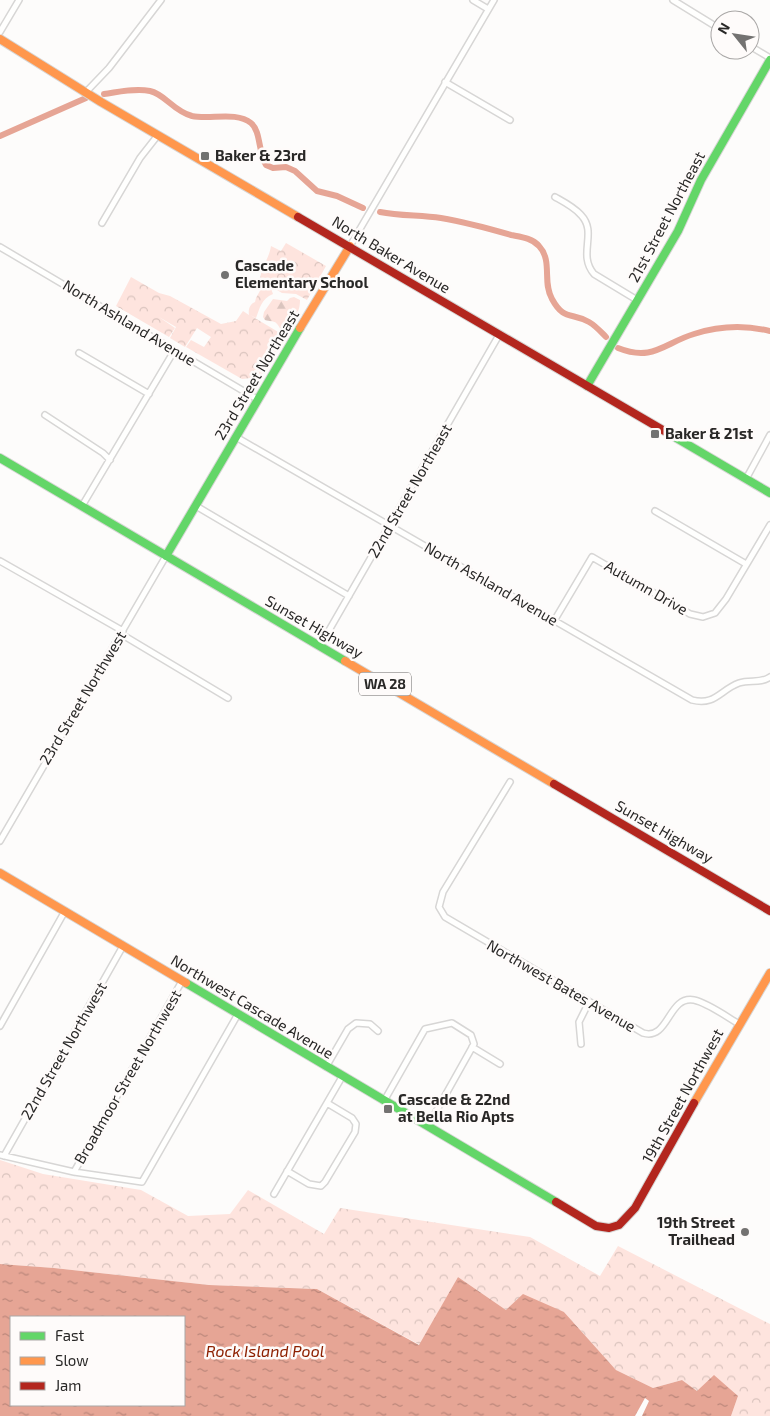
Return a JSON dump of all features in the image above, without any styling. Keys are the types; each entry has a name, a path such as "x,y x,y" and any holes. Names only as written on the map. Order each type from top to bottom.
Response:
{"main road":[{"name":"North Baker Avenue","path":"0,39 158,135 770,493"},
{"name":"21st Street Northeast","path":"587,386 678,231 701,180 770,59"},
{"name":"23rd Street Northeast","path":"166,556 257,399 350,246"},
{"name":"Sunset Highway","path":"0,458 770,911"},
{"name":"Northwest Cascade Avenue","path":"0,873 596,1226 606,1229 615,1228"},
{"name":"19th Street Northwest","path":"615,1228 625,1221 635,1208 770,973"}],"street":[{"path":"0,32 19,0"},
{"path":"86,92 109,68 161,0"},
{"path":"473,0 488,9"},
{"name":"23rd Street Northeast","path":"350,246 494,0"},
{"path":"672,0 710,23"},
{"path":"445,82 510,120"},
{"path":"102,223 140,158 158,135"},
{"path":"555,197 577,211 587,223 586,261 589,269 636,300"},
{"name":"North Ashland Avenue","path":"0,247 257,399"},
{"name":"22nd Street Northeast","path":"320,646 499,335"},
{"path":"82,506 174,351"},
{"path":"79,353 149,394"},
{"path":"45,416 103,453 110,460"},
{"name":"North Ashland Avenue","path":"236,436 692,700 699,702 708,701 737,684 762,681 770,677"},
{"path":"746,479 770,436"},
{"path":"196,506 349,596"},
{"path":"655,511 746,564"},
{"name":"Autumn Drive","path":"554,621 592,557 690,614 703,618 715,612 726,600 770,525"},
{"name":"23rd Street Northwest","path":"0,841 166,556"},
{"path":"0,561 122,632 228,698"},
{"name":"Northwest Bates Avenue","path":"510,782 441,897 439,907 445,917 638,1031 647,1034 657,1032 678,1005 689,1000 695,1000 739,1024"},
{"path":"0,1026 65,911"},
{"name":"22nd Street Northwest","path":"2,1155 123,946"},
{"name":"Broadmoor Street Northwest","path":"74,1172 182,981"},
{"path":"581,1044 579,1022 589,1002"},
{"path":"2,1155 74,1172 142,1182 238,1014"},
{"path":"326,1067 348,1029 356,1023 370,1024 378,1030"},
{"path":"384,1101 425,1029 452,1023 471,1035 474,1044 428,1126"},
{"path":"472,1047 500,1064"},
{"path":"274,1194 342,1076"},
{"path":"287,1171 309,1184 321,1186 355,1132 356,1124 352,1118 327,1103"}],"green space":[{"path":"286,243 326,266 307,300 296,294 282,293 270,286 273,294 263,301 256,318 250,315 285,336 261,377 242,379 186,347 191,340 204,347 211,337 197,328 185,347 170,338 176,327 159,317 175,328 169,337 116,306 131,277 221,324 236,321 243,311 249,315 250,307 255,302 262,287 269,286 260,280 271,246 281,251"},
{"path":"294,297 300,300 300,305 288,329 281,330 276,323 265,320 263,317 264,312 273,299 287,301"},
{"path":"0,1160 43,1174 141,1190 188,1216 230,1214 248,1190 324,1234 340,1208 530,1237 600,1276 618,1246 770,1324 770,1416 731,1416 738,1396 697,1391 682,1380 653,1388 616,1370 564,1312 506,1310 458,1277 420,1345 317,1289 209,1285 0,1264"}],"water":[{"name":"Rock Island Pool","path":"0,1264 209,1285 317,1289 419,1345 458,1277 506,1310 523,1294 564,1312 616,1370 653,1388 682,1380 697,1391 714,1375 738,1396 731,1416 642,1416 649,1401 645,1398 635,1416 0,1416"}],"waterway":[{"path":"104,94 133,90 150,91 160,95 185,114 199,117 238,117 245,119 251,123 256,131 266,165 273,168 286,167 295,171 317,191 337,196 363,208"},
{"path":"0,136 86,98"},
{"path":"380,212 450,220 476,225 533,241 539,246 546,258 549,292 556,306 568,315 589,322 606,337"},
{"path":"618,348 630,352 650,352 694,334 722,328 751,328 770,331"}],"traffic: fast":[{"path":"587,386 678,231 701,180 770,60"},
{"path":"166,556 300,328"},
{"path":"673,436 770,493"},
{"path":"0,458 345,661"},
{"path":"186,983 556,1202"}],"traffic: slow":[{"path":"0,39 101,102 298,217"},
{"path":"300,328 350,246"},
{"path":"345,661 554,784"},
{"path":"0,873 186,983"},
{"path":"694,1103 770,973"}],"traffic: jam":[{"path":"298,217 673,436"},
{"path":"554,784 770,911"},
{"path":"556,1202 596,1226 609,1228 619,1225 635,1208 694,1103"}],"place":[{"name":"Baker & 23rd","path":"205,156"},
{"name":"Cascade Elementary School","path":"225,275"},
{"name":"Baker & 21st","path":"655,434"},
{"name":"Cascade & 22nd at Bella Rio Apts","path":"388,1109"},
{"name":"19th Street Trailhead","path":"745,1232"}]}
